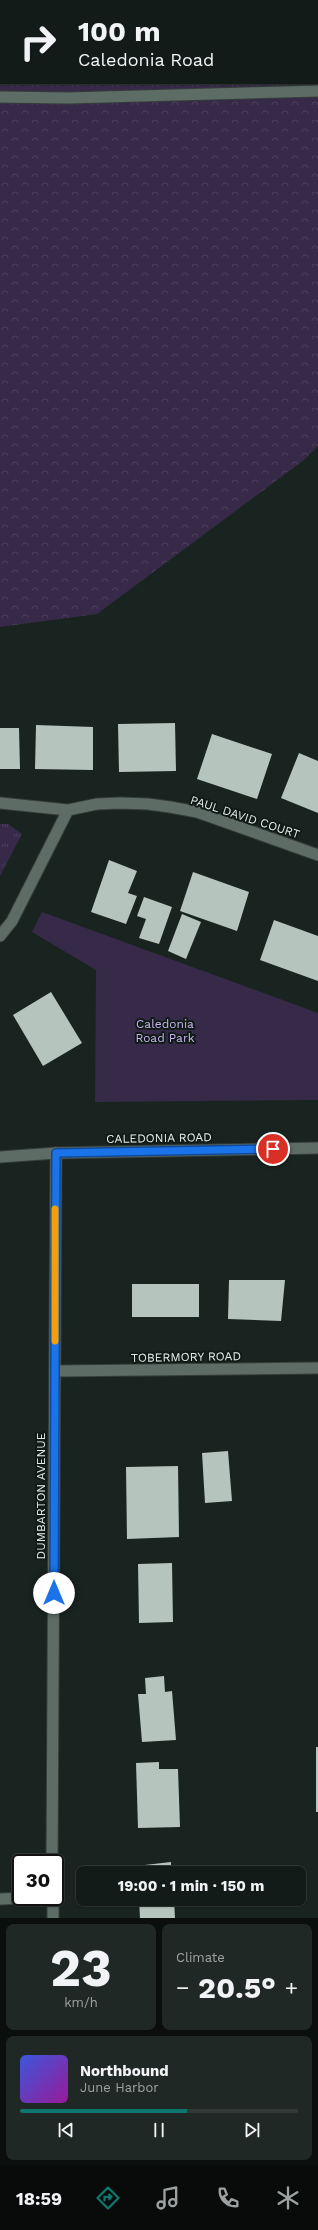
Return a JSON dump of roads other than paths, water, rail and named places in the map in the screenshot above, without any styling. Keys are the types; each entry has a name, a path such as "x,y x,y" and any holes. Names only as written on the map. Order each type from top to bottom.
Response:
{"street":[{"path":"0,97 68,98 318,91"},
{"name":"PAUL DAVID COURT","path":"0,803 68,810 96,804 148,804 197,812 318,855"},
{"path":"0,936 12,921 68,810"},
{"name":"CALEDONIA ROAD","path":"0,1156 56,1153 318,1148"},
{"name":"DUMBARTON AVENUE","path":"52,1854 56,1153"},
{"name":"TOBERMORY ROAD","path":"55,1371 318,1368"},
{"path":"0,1900 12,1899"},
{"path":"53,1906 53,1918"}],"park label":[{"name":"Caledonia Road Park","path":"165,1031"}]}
